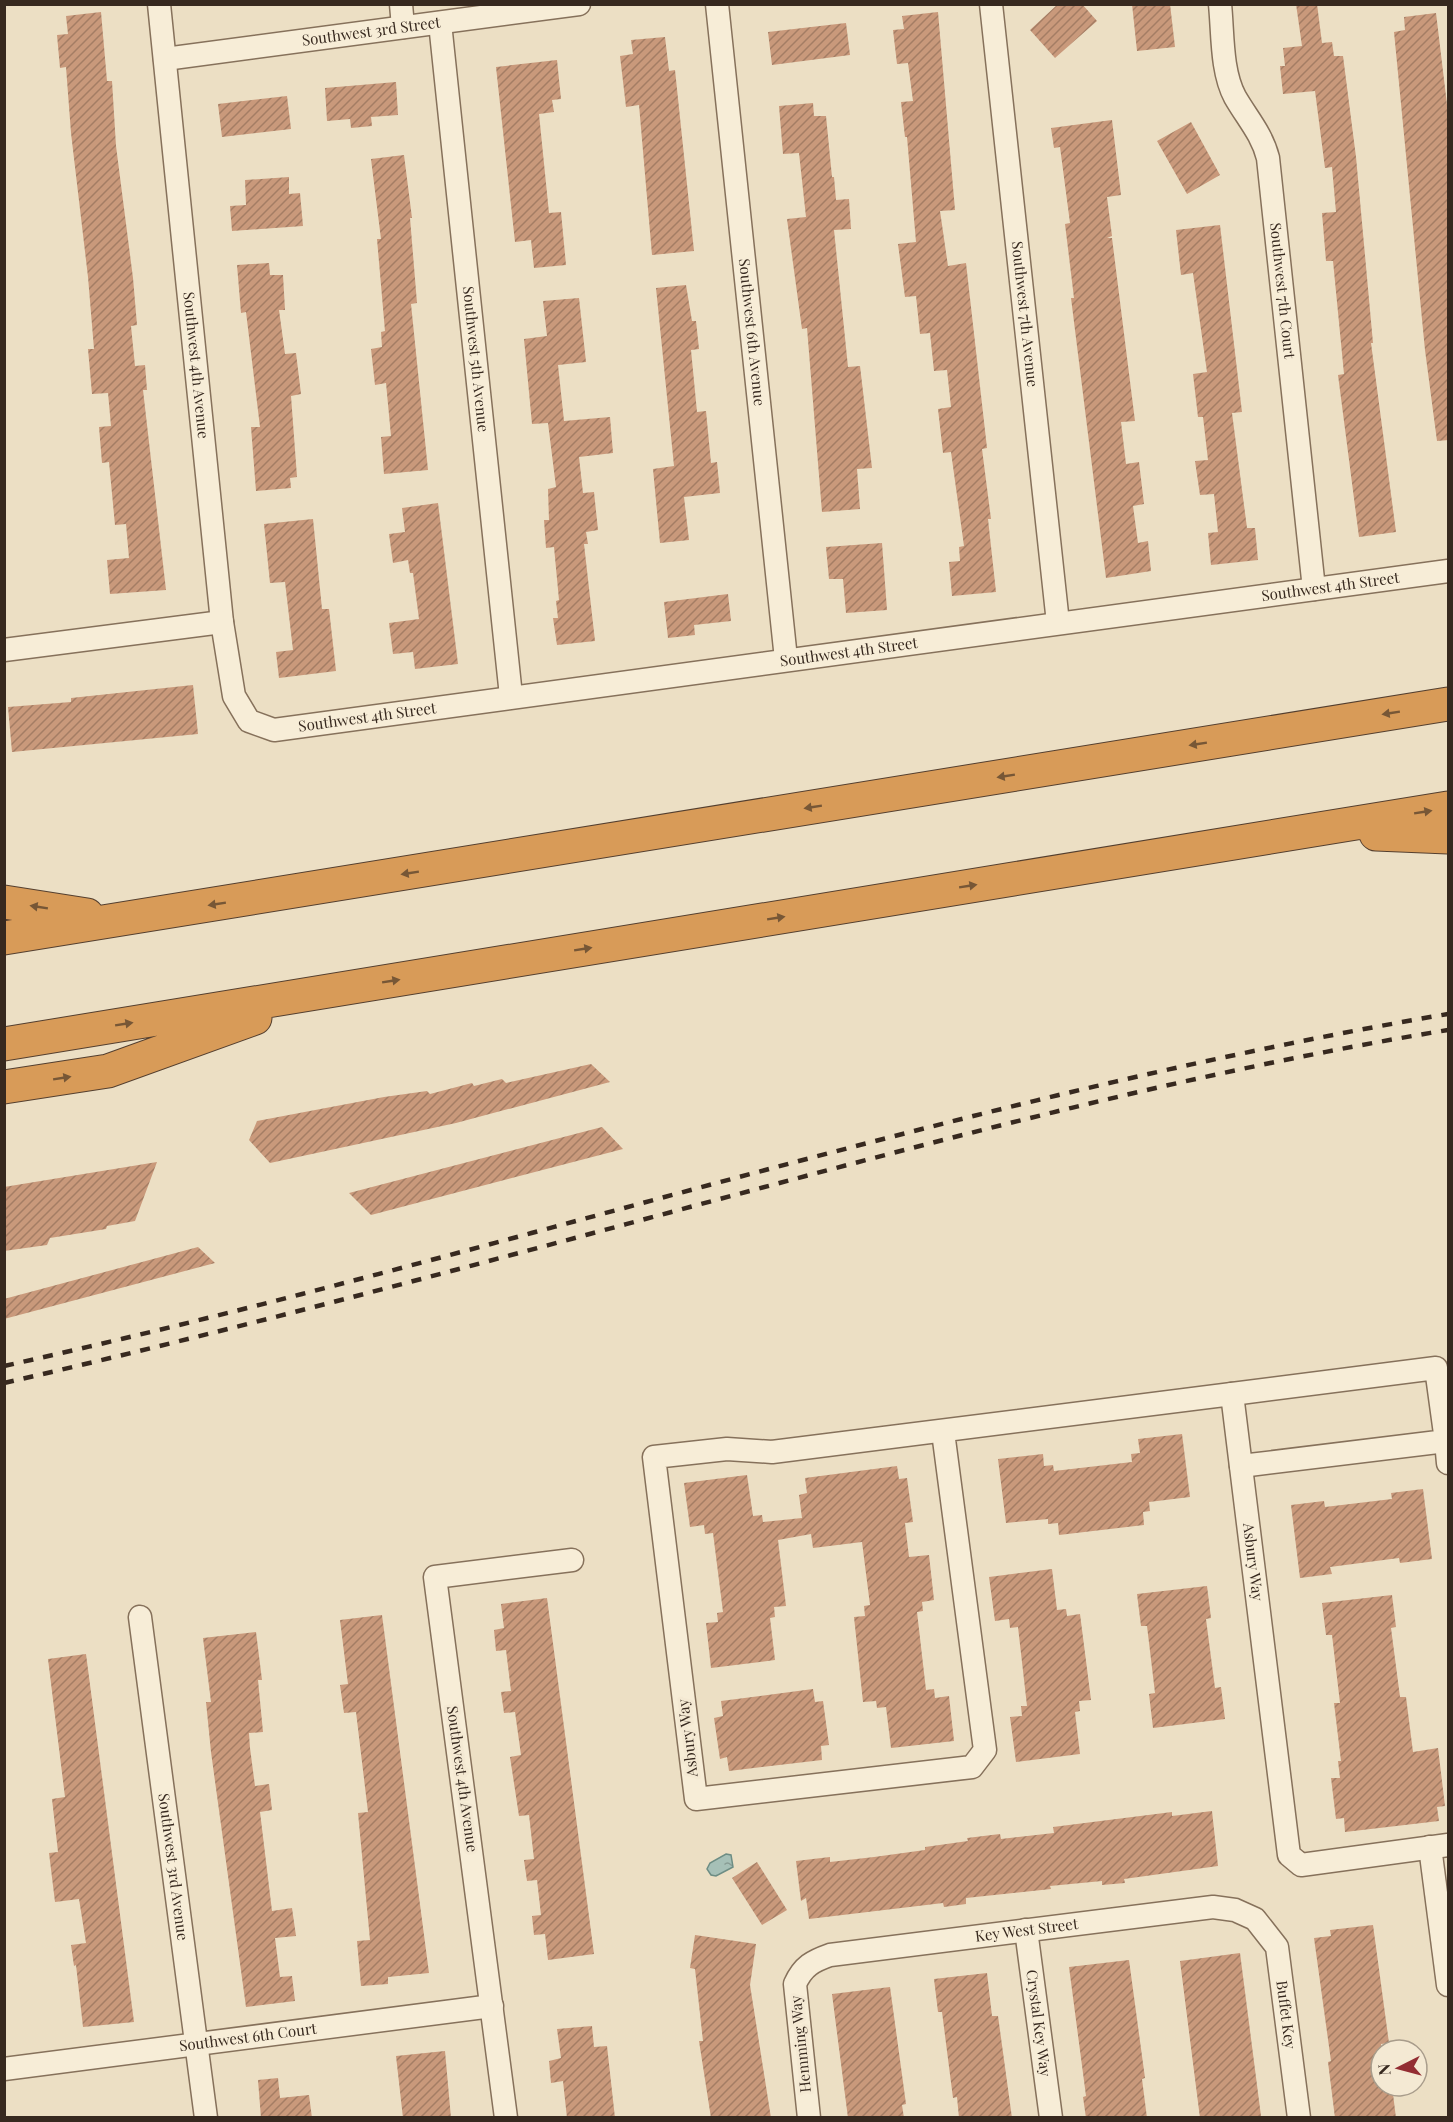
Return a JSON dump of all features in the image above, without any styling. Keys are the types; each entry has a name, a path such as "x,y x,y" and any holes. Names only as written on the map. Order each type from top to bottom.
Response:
{"highway":[{"path":"4,938 1449,704"},
{"path":"4,1044 1449,808"},
{"path":"1303,832 1449,837"},
{"path":"4,902 115,920"},
{"path":"4,1087 108,1071 333,990"}],"street":[{"name":"Southwest 4th Avenue","path":"159,4 222,622 234,696 249,721"},
{"path":"401,4 403,27"},
{"name":"Southwest 3rd Street","path":"165,59 579,4"},
{"name":"Southwest 6th Avenue","path":"717,4 786,659"},
{"name":"Southwest 7th Avenue","path":"991,4 1058,623"},
{"name":"Southwest 7th Court","path":"1220,4 1227,70 1234,95 1264,141 1268,158 1314,589"},
{"name":"Southwest 5th Avenue","path":"440,23 511,696"},
{"name":"Southwest 4th Street","path":"249,721 274,730 511,696 1449,571"},
{"path":"4,650 222,622"},
{"path":"1232,1394 1436,1368 1449,1464"},
{"name":"Asbury Way","path":"943,1432 985,1750 972,1767 696,1799 654,1457 727,1449 772,1452 1232,1394 1289,1855 1300,1865 1440,1846"},
{"path":"1241,1466 1446,1441"},
{"name":"Southwest 4th Avenue","path":"506,2118 435,1577 572,1560"},
{"name":"Southwest 3rd Avenue","path":"140,1617 206,2118"},
{"path":"1440,1846 1449,1985"},
{"name":"Key West Street","path":"800,1972 811,1962 830,1955 1213,1907 1236,1910 1255,1919"},
{"name":"Buffet Key","path":"1255,1919 1276,1947 1299,2118"},
{"name":"Crystal Key Way","path":"1026,1930 1051,2118"},
{"name":"Hemming Way","path":"800,1972 795,1984 809,2118"},
{"name":"Southwest 6th Court","path":"4,2069 492,2006"}],"water":[{"path":"726,1854 731,1855 733,1867 716,1876 711,1875 707,1869 710,1863"}],"building":[{"path":"1058,4 1082,4 1097,21 1055,58 1030,30"},
{"path":"1132,4 1170,4 1175,47 1137,51"},
{"path":"1296,4 1317,4 1322,43 1332,42 1334,56 1343,56 1356,157 1373,343 1371,343 1396,532 1359,537 1338,375 1344,374 1333,261 1326,261 1322,213 1336,212 1332,167 1325,168 1315,91 1283,94 1280,66 1285,66 1283,48 1302,46"},
{"path":"101,12 107,81 112,81 116,146 133,278 137,325 131,326 135,366 145,365 147,390 143,390 166,590 110,594 107,560 129,558 126,524 115,525 109,462 102,463 99,427 111,426 108,393 92,394 88,349 94,349 88,277 71,133 66,67 60,68 57,35 68,34 66,16"},
{"path":"938,12 955,210 940,211 948,266 966,263 987,448 982,449 991,519 988,519 996,592 952,596 949,562 960,561 959,547 964,546 951,452 943,453 938,409 951,407 947,370 934,371 930,333 920,334 916,296 905,297 898,244 916,242 907,137 905,137 901,102 913,101 908,63 897,64 893,30 904,29 902,16"},
{"path":"1436,13 1449,121 1449,440 1437,441 1425,350 1394,32 1405,30 1404,17"},
{"path":"846,23 850,55 772,65 768,32"},
{"path":"665,37 669,71 675,70 694,251 652,255 639,105 626,107 620,56 633,54 631,40"},
{"path":"557,60 561,99 552,100 554,112 539,114 549,213 561,212 566,265 534,268 531,240 515,242 496,67"},
{"path":"396,82 398,115 371,117 372,126 351,128 350,119 327,121 325,88"},
{"path":"287,96 291,129 222,137 218,104"},
{"path":"813,103 814,116 826,116 836,200 849,199 851,229 834,230 848,367 860,366 872,468 857,469 860,509 822,512 807,328 802,329 787,219 806,217 799,153 783,154 779,106"},
{"path":"1112,120 1121,195 1107,197 1112,236 1107,238 1112,238 1135,421 1121,422 1126,464 1139,462 1144,504 1133,506 1138,543 1148,541 1151,571 1106,578 1071,298 1074,298 1065,224 1070,223 1060,147 1054,148 1051,128"},
{"path":"1191,122 1220,175 1187,194 1157,141"},
{"path":"404,155 412,218 410,218 417,303 411,304 428,470 384,474 381,437 391,436 386,383 375,385 371,349 382,347 381,332 385,331 377,239 381,239 371,159"},
{"path":"289,177 289,194 300,193 303,226 232,231 230,206 246,205 245,180"},
{"path":"1220,225 1242,412 1232,413 1247,528 1255,528 1258,560 1211,565 1208,533 1218,532 1214,494 1200,495 1195,461 1208,460 1203,417 1198,417 1193,374 1207,372 1193,273 1181,275 1176,230"},
{"path":"269,263 270,275 283,275 285,310 279,310 285,354 296,353 301,394 291,396 297,477 290,478 291,488 256,491 251,427 260,427 246,312 241,313 237,265"},
{"path":"686,285 692,321 696,321 699,349 691,350 697,412 706,411 711,463 717,462 720,493 684,497 689,540 660,543 653,469 674,466 656,288"},
{"path":"579,298 586,362 558,365 564,421 610,417 613,453 579,457 583,493 594,492 598,530 586,532 588,544 584,544 595,641 557,645 553,618 558,618 556,601 559,600 554,547 546,548 544,520 549,520 548,489 556,487 548,423 563,422 532,424 524,339 547,336 543,301"},
{"path":"438,503 458,664 415,669 413,652 393,654 389,623 419,619 413,573 410,573 408,560 393,563 389,534 405,532 402,508"},
{"path":"313,519 322,609 329,609 336,671 279,678 276,652 293,650 285,582 270,583 264,524"},
{"path":"882,543 887,610 846,613 843,579 829,579 826,547"},
{"path":"728,594 731,621 694,625 695,635 668,638 664,602"},
{"path":"193,685 198,734 12,752 8,707 71,702 71,698"},
{"path":"591,1064 610,1082 456,1123 270,1163 249,1140 257,1121 384,1097 427,1091 430,1094 472,1083 474,1086 502,1079 506,1083"},
{"path":"602,1127 623,1149 371,1215 349,1193"},
{"path":"157,1162 135,1221 107,1226 106,1229 50,1238 47,1245 4,1251 4,1187"},
{"path":"198,1247 215,1263 4,1319 4,1299"},
{"path":"1182,1434 1190,1497 1149,1502 1150,1511 1143,1512 1144,1525 1059,1535 1058,1523 1048,1524 1048,1519 1006,1523 998,1459 1043,1454 1044,1466 1053,1465 1054,1471 1132,1462 1131,1454 1140,1453 1138,1439"},
{"path":"897,1466 899,1479 907,1478 913,1522 905,1523 909,1557 929,1555 934,1600 922,1602 923,1611 917,1612 926,1690 934,1689 935,1698 949,1696 954,1741 891,1748 886,1707 877,1708 876,1701 863,1702 854,1617 865,1616 864,1606 870,1605 862,1542 813,1548 811,1534 778,1540 786,1606 774,1607 775,1617 770,1618 775,1660 711,1668 706,1623 718,1622 717,1613 723,1612 713,1533 705,1534 704,1525 690,1527 684,1483 747,1475 753,1516 762,1515 763,1522 802,1518 799,1495 807,1493 805,1478"},
{"path":"1423,1489 1432,1559 1400,1563 1399,1558 1330,1567 1332,1574 1300,1578 1291,1505 1324,1501 1325,1507 1392,1499 1391,1493"},
{"path":"1052,1569 1057,1610 1066,1609 1067,1616 1080,1614 1091,1700 1079,1701 1080,1711 1075,1712 1080,1754 1016,1762 1010,1717 1022,1716 1021,1706 1027,1706 1018,1627 1010,1628 1009,1619 995,1621 989,1577"},
{"path":"1207,1586 1211,1618 1206,1619 1215,1688 1221,1687 1225,1719 1153,1728 1149,1694 1155,1693 1147,1626 1141,1626 1137,1594"},
{"path":"1392,1595 1396,1627 1391,1628 1400,1697 1406,1697 1413,1752 1438,1748 1445,1806 1437,1807 1439,1821 1345,1832 1344,1818 1336,1819 1331,1778 1340,1778 1338,1761 1341,1761 1334,1703 1340,1703 1332,1635 1326,1635 1322,1603"},
{"path":"547,1598 594,1954 548,1960 545,1934 534,1935 532,1916 541,1915 537,1880 527,1881 524,1860 534,1859 529,1815 519,1816 510,1757 521,1755 515,1712 504,1713 501,1692 511,1691 506,1650 496,1651 494,1630 504,1628 501,1604"},
{"path":"382,1615 429,1973 388,1977 388,1984 361,1986 357,1941 370,1940 358,1813 368,1812 356,1712 344,1713 340,1685 348,1684 340,1620"},
{"path":"256,1632 262,1680 258,1680 263,1732 249,1733 250,1748 255,1786 269,1784 272,1810 260,1812 272,1911 292,1908 296,1936 275,1938 280,1977 292,1976 295,2001 246,2007 211,1752 206,1702 211,1702 203,1638"},
{"path":"86,1654 134,2022 83,2027 76,1965 74,1966 71,1945 86,1943 79,1899 55,1902 49,1853 58,1852 52,1799 65,1797 48,1659"},
{"path":"813,1689 815,1702 823,1701 829,1745 821,1746 822,1760 729,1771 727,1757 720,1759 714,1718 723,1716 721,1701"},
{"path":"1212,1811 1218,1866 1124,1879 1125,1883 1102,1885 1102,1881 966,1898 966,1904 944,1907 943,1903 809,1919 806,1898 801,1901 796,1861 830,1857 830,1862 874,1857 925,1850 925,1847 968,1841 967,1838 1000,1834 1001,1839 1054,1833 1053,1827 1172,1812 1172,1816"},
{"path":"757,1862 787,1910 762,1925 732,1878"},
{"path":"1373,1925 1388,2038 1369,2038 1369,2098 1394,2098 1396,2118 1335,2118 1328,2062 1331,2061 1314,1938 1331,1936 1330,1930"},
{"path":"695,1935 756,1944 750,1985 771,2118 711,2118 699,2041 703,2041 695,1969 690,1968"},
{"path":"1240,1953 1261,2116 1200,2118 1180,1961"},
{"path":"1129,1960 1145,2078 1142,2079 1147,2118 1086,2118 1083,2097 1086,2096 1069,1967"},
{"path":"987,1973 992,2016 998,2016 1012,2118 959,2118 957,2097 953,2098 942,2012 938,2012 934,1979"},
{"path":"890,1987 906,2104 902,2105 904,2118 848,2118 832,1994"},
{"path":"592,2026 594,2047 607,2046 615,2118 567,2118 563,2081 551,2083 549,2061 561,2058 557,2029"},
{"path":"445,2051 451,2118 403,2118 396,2056"},
{"path":"278,2078 280,2098 309,2095 312,2118 261,2118 258,2080"}],"railway":[{"path":"4,1366 185,1324 365,1278 724,1181 1084,1089 1265,1049 1448,1014"},
{"path":"4,1383 288,1314 1014,1122 1274,1062 1448,1030"}]}
